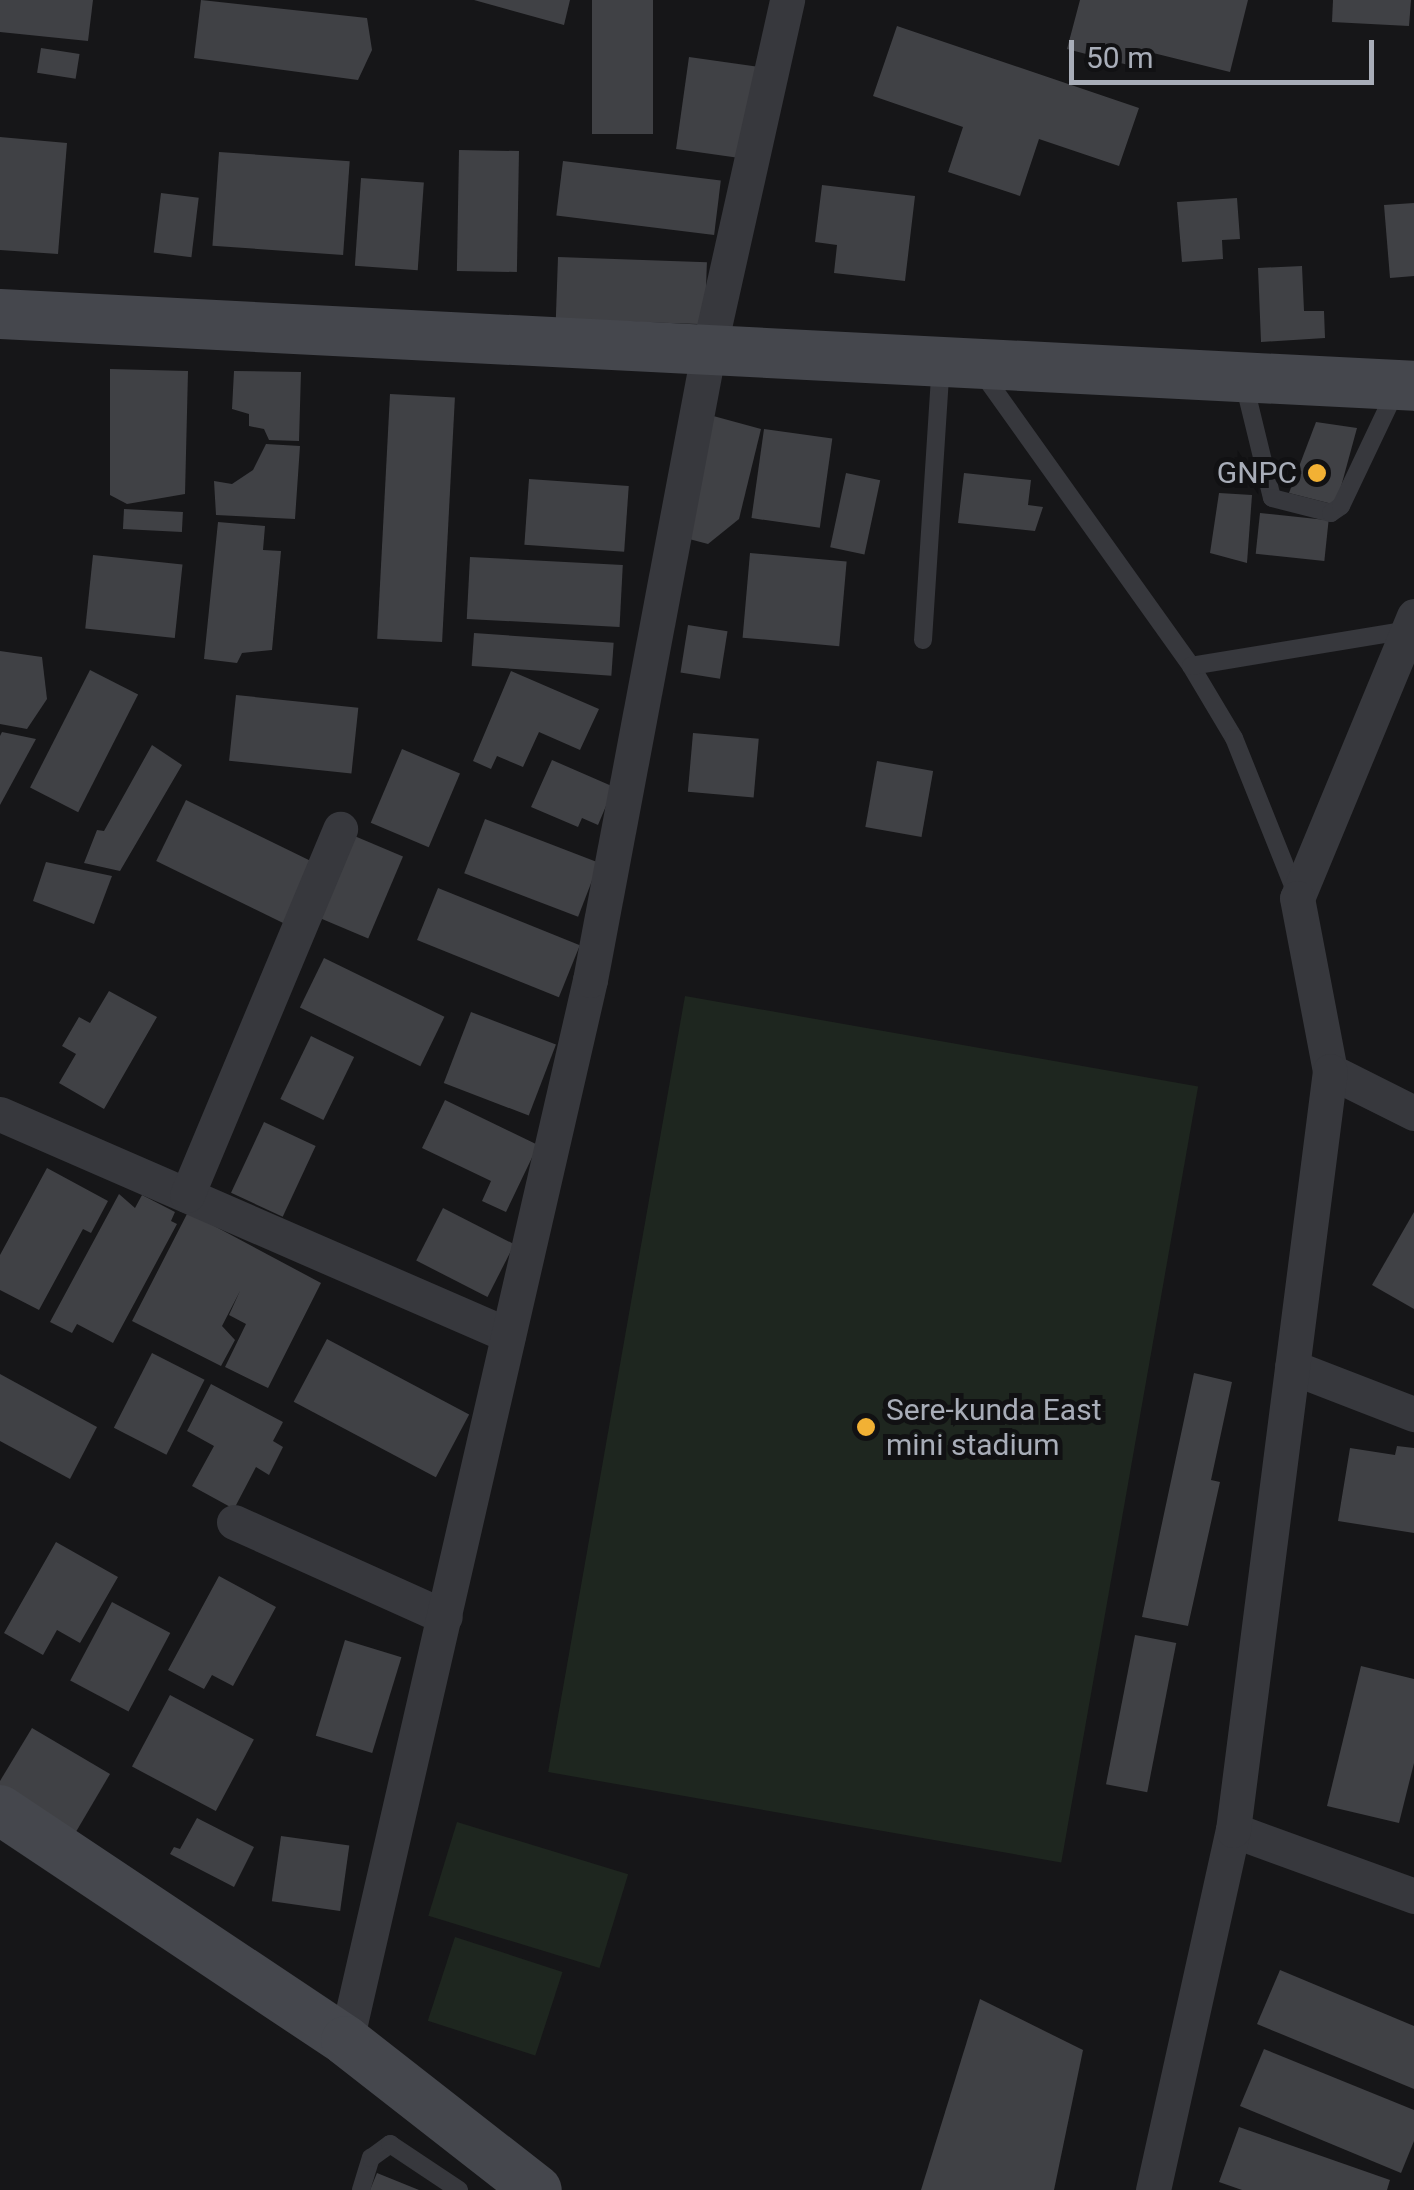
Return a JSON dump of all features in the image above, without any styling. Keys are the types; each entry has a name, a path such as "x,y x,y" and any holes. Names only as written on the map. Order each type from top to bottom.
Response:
{"street":[{"path":"346,2041 590,980 708,354 787,0"},
{"path":"0,314 708,354 1406,386"},
{"path":"1152,2190 1234,1830 1330,1071 1298,898 1413,625"},
{"path":"187,1195 340,829"},
{"path":"1330,1071 1414,1113"},
{"path":"0,1114 508,1335"},
{"path":"1292,1367 1414,1414"},
{"path":"234,1522 445,1617"},
{"path":"0,1810 346,2041 519,2186"},
{"path":"1234,1830 1414,1896"}],"lane":[{"path":"923,640 959,365"},
{"path":"959,365 1191,666 1234,738 1298,898"},
{"path":"1242,378 1272,498 1331,513 1341,506 1406,386"},
{"path":"1191,666 1413,625"},
{"path":"362,2190 371,2158 390,2144 459,2190"}],"shaded area":[{"name":"Sere-kunda East mini stadium","path":"685,996 1198,1086 1061,1862 548,1772"},
{"path":"457,1822 628,1874 600,1968 428,1916"},
{"path":"455,1937 562,1972 535,2056 428,2021"}],"building":[{"path":"0,0 93,0 88,41 0,32"},
{"path":"201,0 367,18 372,50 358,80 194,58"},
{"path":"474,0 570,0 564,25"},
{"path":"592,0 653,0 653,134 592,134"},
{"path":"1080,0 1248,0 1230,72 1137,49 1132,66 1067,49"},
{"path":"1333,0 1411,0 1409,26 1332,22"},
{"path":"897,26 1139,108 1119,166 1039,139 1020,196 948,172 963,127 873,96"},
{"path":"41,48 80,54 76,79 37,73"},
{"path":"689,57 761,67 748,159 676,149"},
{"path":"0,137 67,143 58,254 0,250"},
{"path":"459,150 519,151 517,272 457,271"},
{"path":"219,152 350,161 343,255 212,246"},
{"path":"563,161 721,180 714,235 556,216"},
{"path":"361,178 424,182 418,270 355,266"},
{"path":"822,185 915,196 905,281 834,273 837,245 815,242"},
{"path":"161,193 199,198 191,257 154,253"},
{"path":"1237,198 1240,239 1222,240 1223,259 1182,262 1177,202"},
{"path":"1414,203 1414,276 1390,278 1384,205"},
{"path":"558,257 707,262 705,324 556,319"},
{"path":"1302,266 1304,311 1324,311 1325,338 1261,342 1258,268"},
{"path":"110,369 188,371 185,494 127,504 110,495"},
{"path":"234,371 301,372 299,441 269,440 264,429 249,426 249,414 232,409"},
{"path":"390,394 455,397 442,642 377,639"},
{"path":"706,414 761,429 739,519 708,544 674,535"},
{"path":"1316,422 1357,428 1336,505 1289,493"},
{"path":"764,429 832,439 820,528 751,518"},
{"path":"266,444 300,446 295,519 216,515 214,481 232,484 253,470"},
{"path":"846,473 880,480 864,555 830,547"},
{"path":"964,473 1031,480 1028,505 1043,507 1035,531 958,523"},
{"path":"529,479 629,486 624,552 524,545"},
{"path":"1219,493 1252,495 1247,563 1210,553"},
{"path":"124,509 183,512 182,532 123,529"},
{"path":"1260,513 1329,520 1324,561 1256,554"},
{"path":"218,522 265,526 263,550 281,551 272,650 242,653 237,663 204,659"},
{"path":"750,553 847,561 839,646 743,638"},
{"path":"93,555 183,564 175,638 85,629"},
{"path":"470,557 623,565 620,627 467,619"},
{"path":"688,625 728,631 720,679 680,672"},
{"path":"474,633 614,643 611,676 472,666"},
{"path":"0,651 42,657 47,699 27,729 0,724"},
{"path":"90,670 138,695 78,812 30,788"},
{"path":"511,671 599,709 580,750 539,732 523,767 497,756 491,769 473,761"},
{"path":"236,695 358,708 351,773 229,761"},
{"path":"2,732 36,739 0,805 0,736"},
{"path":"693,733 759,739 754,798 688,792"},
{"path":"152,745 182,765 120,871 84,863 97,830 104,831"},
{"path":"402,749 460,774 429,847 371,823"},
{"path":"552,760 614,787 598,825 582,818 578,827 531,807"},
{"path":"877,761 933,771 921,837 865,827"},
{"path":"186,800 323,867 293,928 156,861"},
{"path":"485,819 599,863 578,917 464,873"},
{"path":"345,832 403,857 368,939 310,914"},
{"path":"46,862 112,876 94,924 33,901"},
{"path":"438,888 580,945 559,997 417,940"},
{"path":"324,958 444,1017 420,1066 300,1007"},
{"path":"109,991 157,1017 104,1109 59,1083 76,1054 62,1046 79,1017 90,1023"},
{"path":"471,1012 556,1045 529,1116 444,1083"},
{"path":"311,1036 354,1057 323,1120 280,1099"},
{"path":"445,1100 538,1145 506,1212 482,1201 491,1181 422,1148"},
{"path":"264,1122 316,1146 283,1217 231,1193"},
{"path":"47,1168 108,1201 91,1233 83,1229 39,1310 0,1290 0,1255"},
{"path":"119,1194 135,1208 142,1195 175,1212 171,1221 177,1224 113,1343 77,1324 72,1333 50,1322"},
{"path":"443,1208 514,1244 487,1297 416,1261"},
{"path":"188,1212 321,1283 268,1388 225,1367 246,1324 229,1315 240,1291 222,1326 235,1340 221,1366 132,1321"},
{"path":"1414,1212 1414,1309 1372,1285"},
{"path":"327,1339 469,1415 436,1477 294,1402"},
{"path":"152,1353 205,1380 166,1455 114,1428"},
{"path":"1194,1373 1232,1382 1211,1480 1220,1482 1188,1626 1142,1617"},
{"path":"0,1374 97,1427 70,1479 0,1441"},
{"path":"211,1384 283,1422 273,1441 283,1447 269,1475 256,1467 234,1509 192,1486 214,1446 187,1431"},
{"path":"1397,1446 1414,1448 1414,1533 1338,1521 1350,1448 1395,1455"},
{"path":"56,1542 118,1577 80,1643 57,1630 43,1655 4,1633"},
{"path":"219,1576 276,1607 233,1686 212,1675 204,1689 168,1670"},
{"path":"112,1602 170,1633 128,1712 70,1681"},
{"path":"1135,1635 1176,1643 1147,1792 1106,1784"},
{"path":"345,1640 401,1657 372,1753 316,1736"},
{"path":"1361,1666 1414,1679 1414,1763 1399,1823 1327,1806"},
{"path":"170,1695 254,1740 216,1811 132,1767"},
{"path":"32,1728 110,1774 70,1842 0,1800 0,1781"},
{"path":"197,1818 254,1847 234,1887 170,1854 174,1847 180,1849"},
{"path":"281,1836 349,1846 340,1911 272,1901"},
{"path":"1280,1970 1414,2026 1414,2089 1257,2024"},
{"path":"980,1999 1083,2050 1054,2190 921,2190"},
{"path":"1264,2049 1414,2110 1414,2141 1401,2173 1240,2106"},
{"path":"1239,2127 1390,2180 1387,2190 1242,2190 1219,2182"},
{"path":"377,2173 419,2190 370,2190"}],"place":[{"name":"GNPC","path":"1317,473"},
{"name":"Sere-kunda East mini stadium","path":"866,1427"}]}
